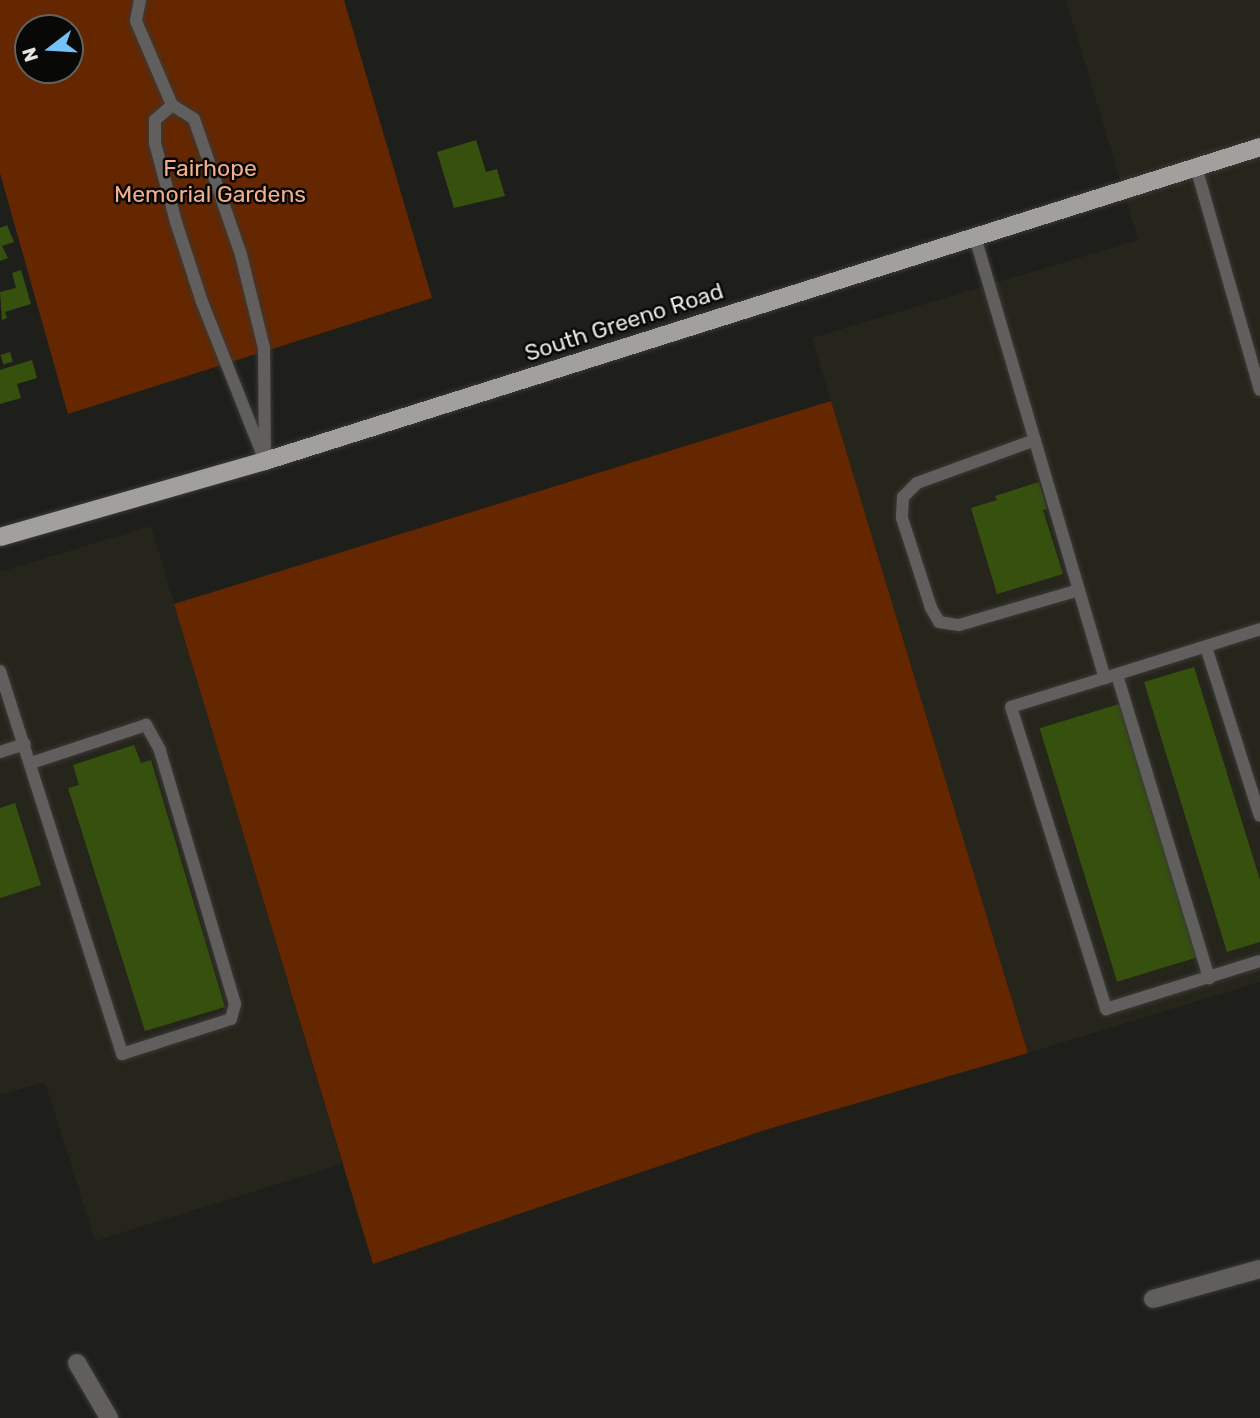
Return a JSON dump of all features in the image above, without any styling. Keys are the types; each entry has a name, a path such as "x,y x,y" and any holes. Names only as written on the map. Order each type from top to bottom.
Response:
{"main road":[{"name":"South Greeno Road","path":"0,537 265,461 1260,147"}],"street":[{"path":"1153,1299 1260,1269"},
{"path":"77,1363 109,1418"}],"lane":[{"path":"140,0 136,21 172,105 194,119 241,256 264,348 265,461"},
{"path":"172,105 155,120 155,143 176,222 202,302 265,461"},
{"path":"1196,167 1260,390"},
{"path":"975,237 1079,590 1111,677 1209,978"},
{"path":"1035,440 918,483 903,497 902,518 931,608 939,622 959,625 1079,590"},
{"path":"1260,629 1011,707 1106,1009 1260,961"},
{"path":"1206,646 1260,816"},
{"path":"0,671 122,1054 231,1019 235,1004 160,750 146,725 31,763"},
{"path":"0,752 24,744"}],"shaded area":[{"path":"1066,0 1260,0 1260,982 1028,1053 812,338 1138,240"},
{"path":"151,526 342,1164 95,1241 45,1082 0,1095 0,572"}],"green space":[{"name":"Fairhope Memorial Gardens","path":"0,0 344,0 432,298 68,414 0,173"},
{"path":"831,401 1028,1053 765,1130 373,1264 174,604"}],"building":[{"path":"476,140 486,172 497,169 505,196 454,208 437,152"},
{"path":"7,225 14,242 2,246 8,258 0,261 0,228"},
{"path":"21,270 31,304 5,312 7,318 2,320 0,292 16,288 12,273"},
{"path":"10,352 13,362 3,364 0,355"},
{"path":"32,360 37,378 17,384 21,398 0,404 0,370"},
{"path":"1039,482 1047,509 1043,510 1063,574 997,594 971,508 997,500 995,496"},
{"path":"1194,667 1260,880 1260,942 1227,952 1144,682"},
{"path":"1119,704 1196,957 1117,982 1040,728"},
{"path":"134,745 141,763 151,760 225,1007 145,1031 68,788 79,785 73,765"},
{"path":"15,803 41,885 0,898 0,808"}]}
